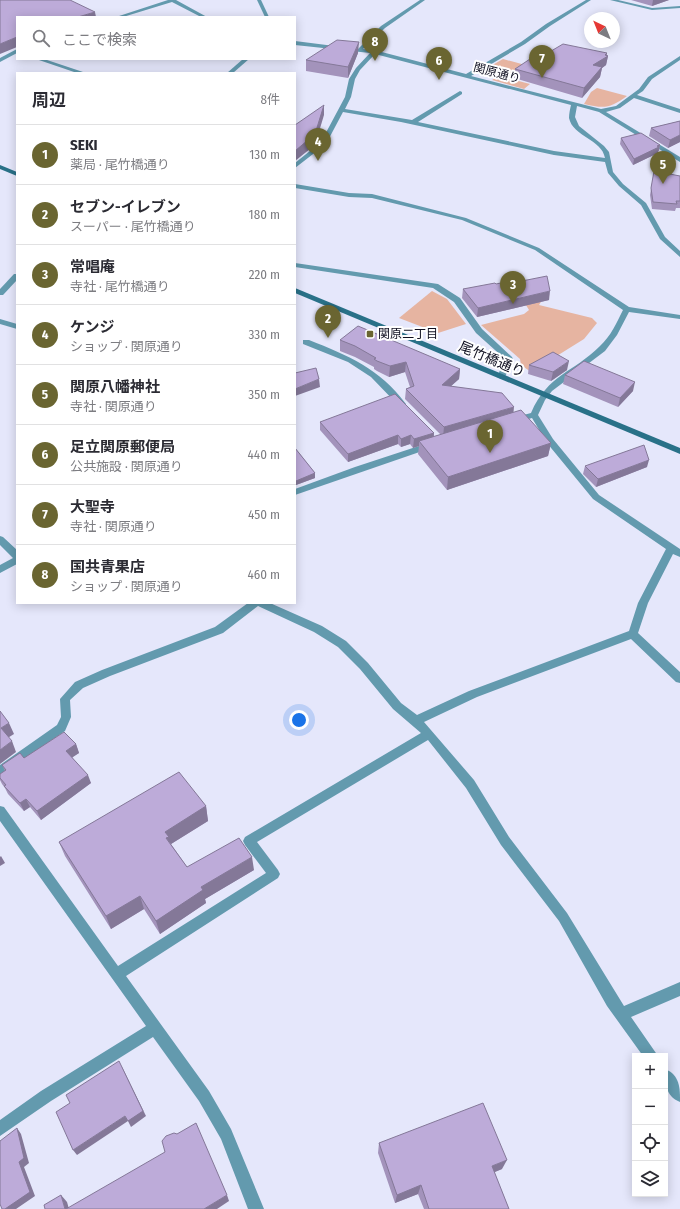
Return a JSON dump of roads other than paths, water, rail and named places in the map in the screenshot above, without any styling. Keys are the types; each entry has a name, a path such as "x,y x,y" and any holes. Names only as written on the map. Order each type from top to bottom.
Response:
{"main road":[{"path":"0,168 16,174"},
{"name":"尾竹橋通り","path":"296,290 679,450"}],"street":[{"path":"121,16 173,0 203,16"},
{"path":"258,0 266,16"},
{"path":"360,49 383,27 423,0"},
{"path":"467,76 523,43 548,25 589,0"},
{"path":"612,0 652,9 680,7"},
{"name":"関原通り","path":"296,43 360,49 374,52 601,111 680,160"},
{"path":"0,60 16,52"},
{"path":"296,165 324,143 348,97 352,79 358,69 374,52"},
{"path":"42,60 80,72"},
{"path":"231,72 245,60"},
{"path":"601,111 618,107 641,90 650,78 679,60"},
{"path":"414,122 460,93"},
{"path":"633,96 680,111"},
{"path":"574,104 572,116 576,127 602,147 607,153 610,172 621,185 644,204 662,238 680,254"},
{"path":"342,110 414,122 556,154 588,159 608,160"},
{"path":"296,186 349,195 372,196 464,219 537,248 627,309 680,318"},
{"path":"296,265 435,286 457,300 479,331 509,359 501,377"},
{"path":"0,293 16,277"},
{"path":"506,423 534,415 544,395 556,384 589,361 604,348 614,336 627,309"},
{"path":"0,321 16,327"},
{"path":"306,342 351,360 374,375 408,409"},
{"path":"534,415 550,441 596,498 675,552 643,603 633,634"},
{"path":"296,492 358,469 441,442"},
{"path":"0,539 16,555"},
{"path":"0,569 16,561"},
{"path":"0,771 61,728 66,717 64,699 79,685 106,673 219,630 255,604"},
{"path":"263,604 318,630 342,644 364,666 397,706 416,721 429,734 470,784 509,846 563,917 612,1001 649,1053"},
{"path":"633,634 680,678"},
{"path":"416,721 473,694 633,634"},
{"path":"116,974 274,874 249,841 429,734"},
{"path":"0,811 204,1096 226,1134 256,1209"},
{"path":"622,1014 680,989"},
{"path":"0,1129 46,1096 155,1028"},
{"path":"668,1080 680,1094"}],"place":[{"name":"国共青果店","path":"375,61"},
{"name":"大聖寺","path":"542,78"},
{"name":"足立関原郵便局","path":"439,80"},
{"name":"ケンジ","path":"318,161"},
{"name":"関原八幡神社","path":"663,184"},
{"name":"常唱庵","path":"513,304"},
{"name":"関原二丁目","path":"370,334"},
{"name":"セブン-イレブン","path":"328,338"},
{"name":"SEKI","path":"490,453"}]}
